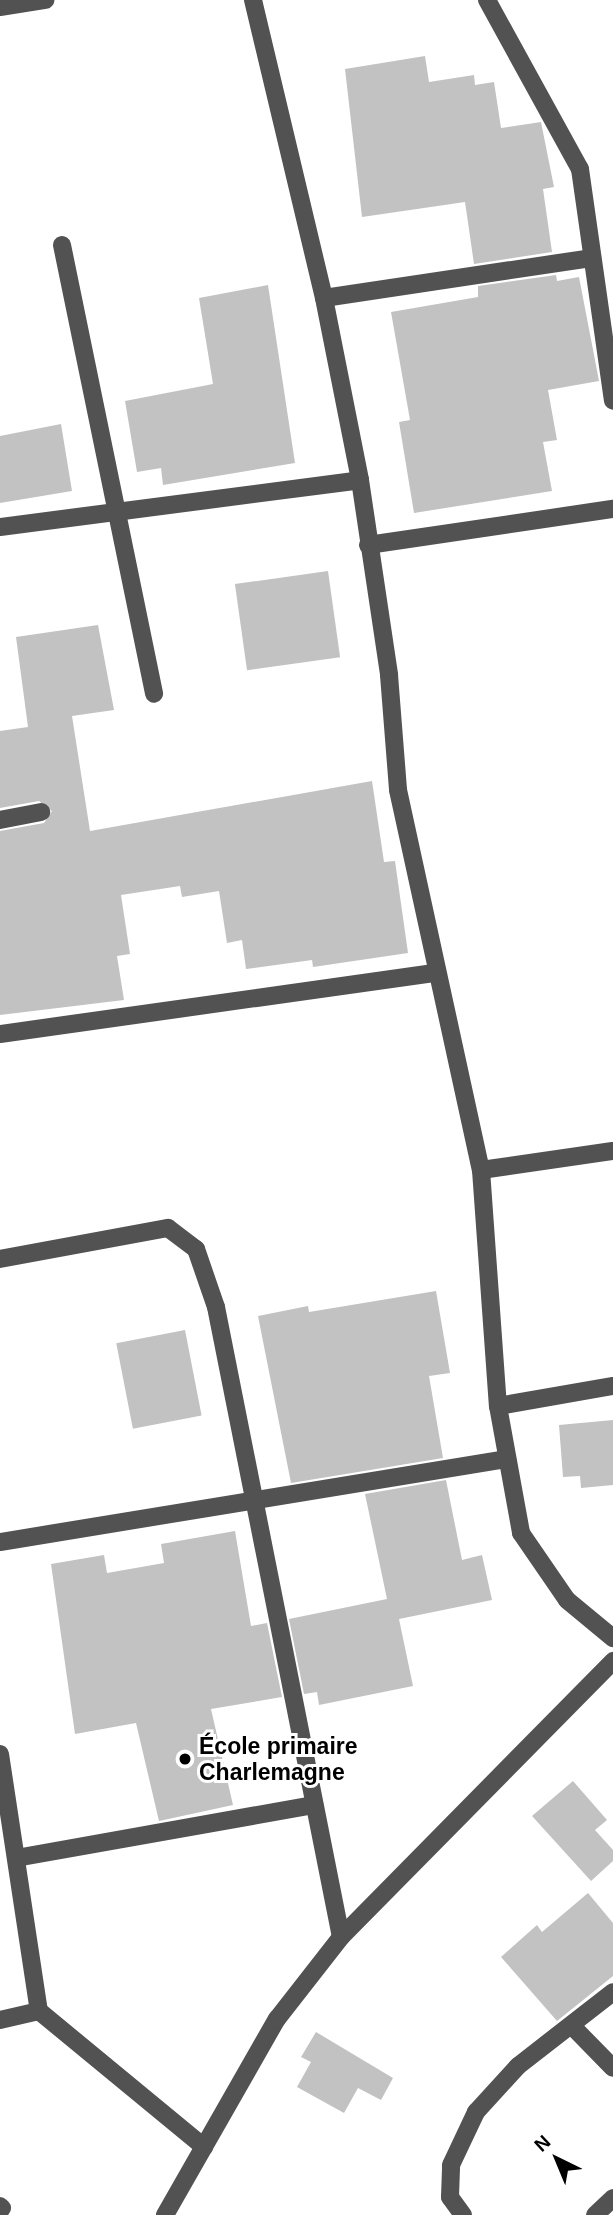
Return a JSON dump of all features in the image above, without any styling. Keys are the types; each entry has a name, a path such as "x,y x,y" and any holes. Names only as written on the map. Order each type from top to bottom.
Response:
{"street":[{"path":"0,7 45,0"},
{"path":"253,0 324,298 360,480 389,675 398,790 481,1170 498,1406 521,1533 567,1600 613,1638"},
{"path":"487,0 580,169 613,401"},
{"path":"62,245 154,694"},
{"path":"324,298 591,258"},
{"path":"0,527 114,509 360,480"},
{"path":"368,545 613,509"},
{"path":"0,820 41,812"},
{"path":"0,1034 436,973"},
{"path":"481,1170 613,1151"},
{"path":"0,1259 167,1227 183,1236 196,1250 216,1307 341,1937"},
{"path":"498,1406 613,1386"},
{"path":"0,1542 507,1460"},
{"path":"165,2215 276,2019 341,1937 613,1661"},
{"path":"0,1754 39,2011 204,2147"},
{"path":"16,1858 314,1805"},
{"path":"463,2215 450,2197 451,2165 476,2112 518,2066 573,2026 613,1992"},
{"path":"0,2020 39,2011"},
{"path":"573,2026 613,2068"},
{"path":"595,2215 613,2198"}],"building":[{"path":"425,56 429,82 474,75 475,85 494,82 501,128 541,122 554,187 543,189 552,252 474,264 465,202 362,217 345,69"},
{"path":"556,275 557,281 579,277 599,381 548,390 557,440 543,442 552,491 414,513 399,422 410,420 391,312 478,297 478,286"},
{"path":"268,285 295,463 163,485 161,468 137,472 125,401 213,384 199,298"},
{"path":"61,424 72,491 0,503 0,436"},
{"path":"328,571 340,657 247,670 235,584"},
{"path":"98,625 114,710 72,716 90,831 372,781 384,862 395,861 408,953 313,967 312,960 246,969 242,940 227,943 219,891 182,897 180,886 121,895 130,954 117,956 124,1000 0,1015 0,831 44,823 52,811 39,801 0,808 0,731 28,727 16,637"},
{"path":"436,1291 450,1373 429,1376 443,1458 291,1483 258,1316 308,1306 309,1312"},
{"path":"185,1330 202,1415 133,1429 116,1343"},
{"path":"613,1420 613,1485 581,1488 580,1476 563,1477 559,1425"},
{"path":"446,1480 462,1560 482,1555 492,1600 399,1619 413,1686 319,1705 317,1692 304,1694 289,1619 387,1599 365,1494"},
{"path":"235,1531 251,1626 267,1623 282,1697 211,1709 233,1805 159,1821 136,1723 75,1734 51,1564 104,1555 107,1573 164,1563 161,1544"},
{"path":"573,1781 607,1820 595,1830 613,1850 613,1861 591,1881 532,1816"},
{"path":"588,1893 613,1923 613,1976 557,2021 501,1957 537,1925 542,1932"},
{"path":"316,2032 393,2078 381,2100 358,2088 344,2113 297,2087 311,2062 301,2057"}],"place":[{"name":"École primaire Charlemagne","path":"185,1759"}]}
